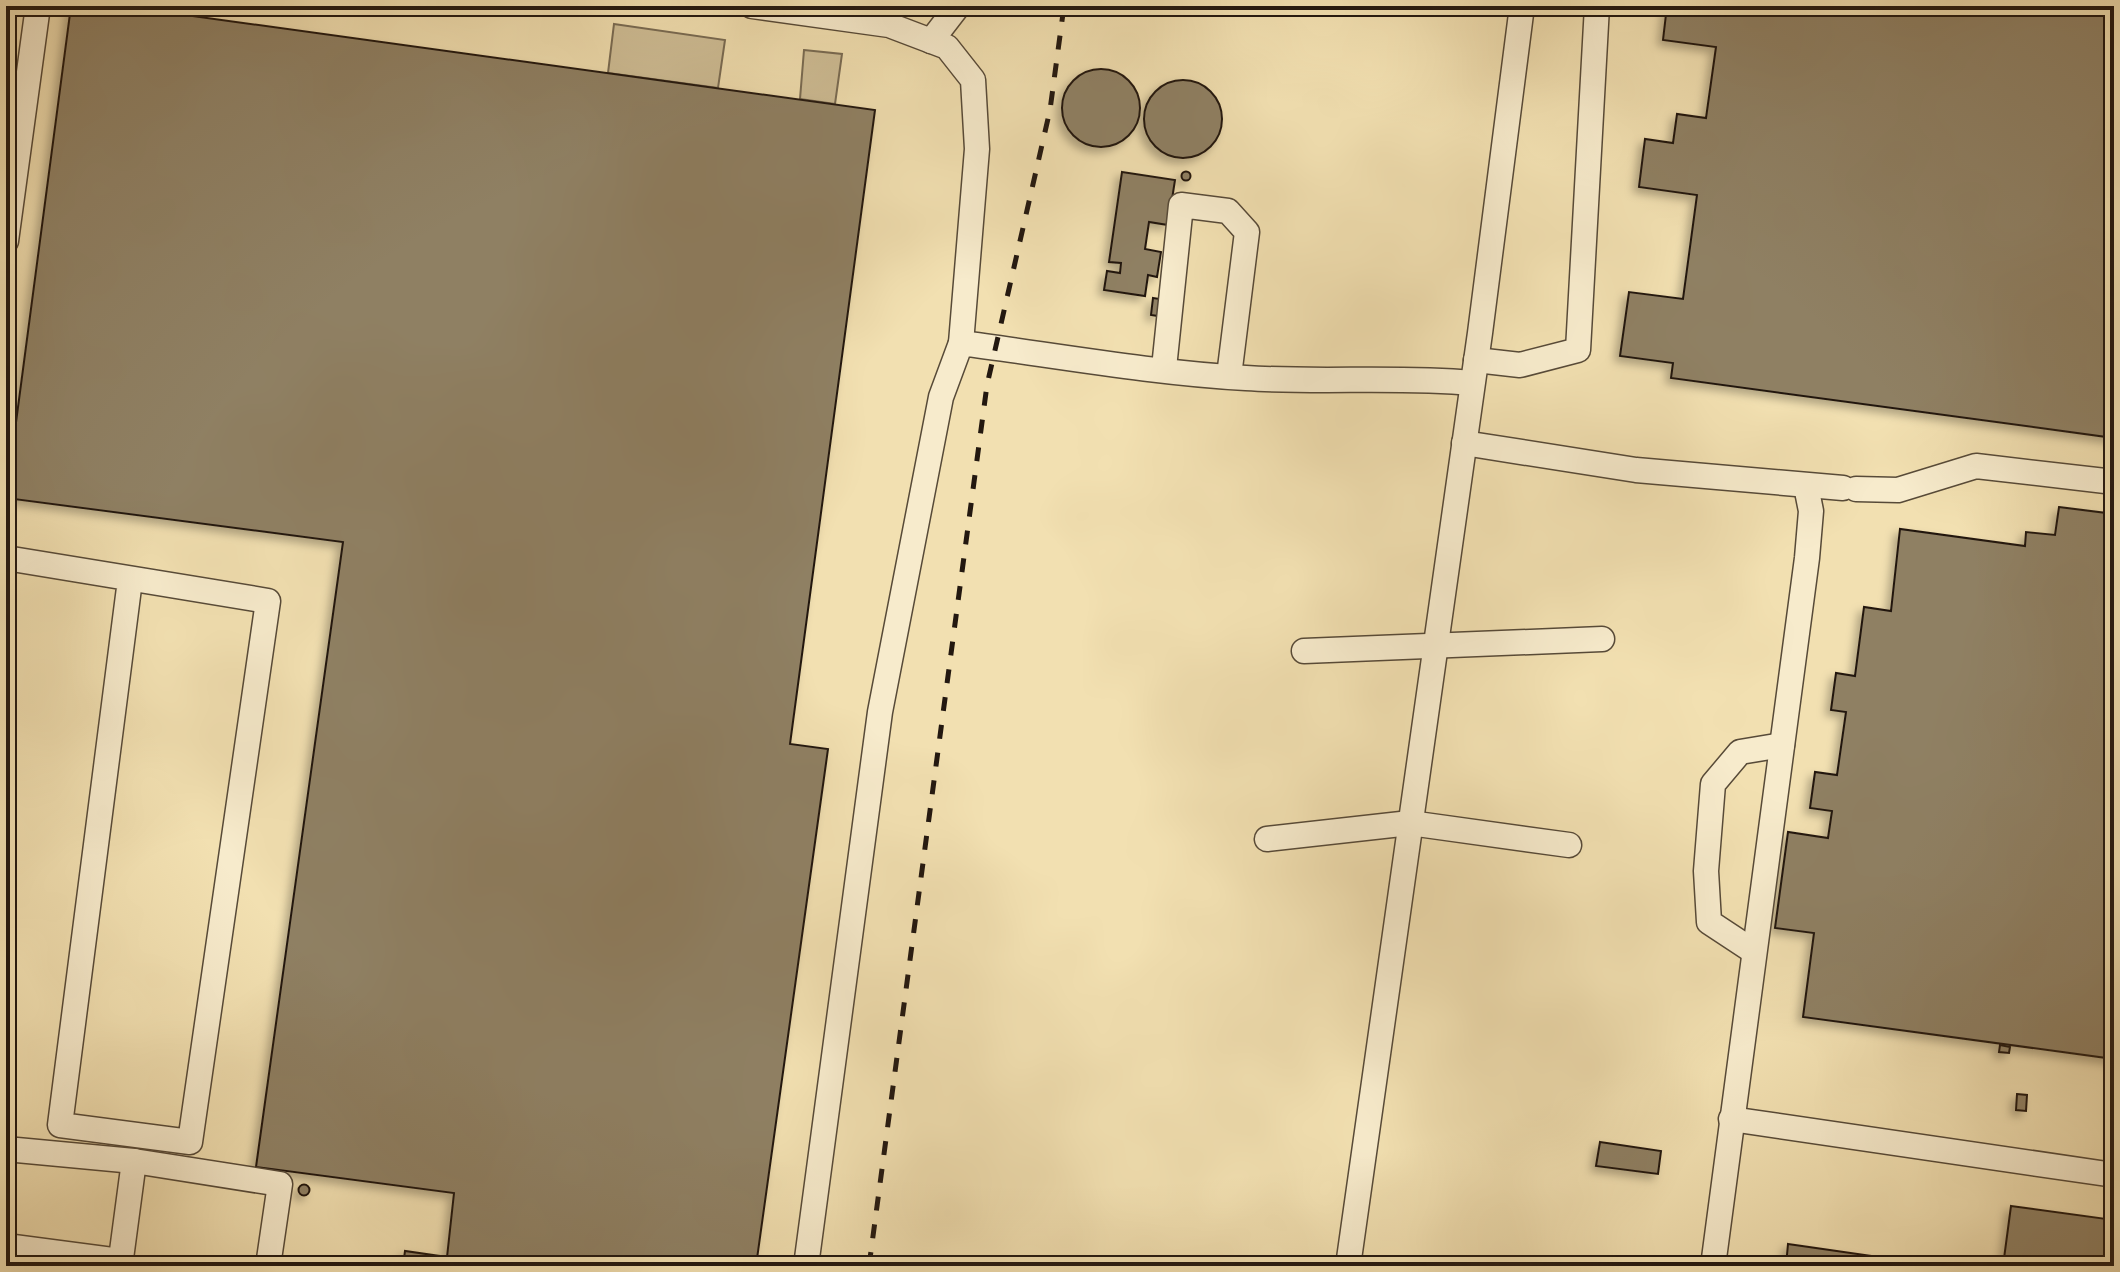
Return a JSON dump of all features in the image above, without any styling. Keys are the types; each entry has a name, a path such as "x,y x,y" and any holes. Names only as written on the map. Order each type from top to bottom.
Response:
{"lane":[{"path":"6,241 38,6"},
{"path":"752,6 889,25 947,47 973,80 977,149 961,343 941,397 880,712 806,1266"},
{"path":"931,41 958,6"},
{"path":"1348,1266 1474,372 1522,6"},
{"path":"961,343 1229,376 1318,382 1423,379 1520,365 1578,350 1597,6"},
{"path":"1164,368 1181,205 1228,211 1247,232 1229,376"},
{"path":"1464,443 1636,470 1806,486 1898,490 1976,466 2114,482"},
{"path":"1713,1266 1807,557 1811,511 1806,486"},
{"path":"6,558 268,601 190,1142 60,1125 130,580"},
{"path":"1304,651 1602,639"},
{"path":"1753,951 1709,922 1706,871 1713,784 1740,752 1782,745"},
{"path":"1267,839 1410,823 1569,845"},
{"path":"1731,1119 2114,1175"},
{"path":"6,1149 134,1161 280,1184 268,1266"},
{"path":"6,1246 120,1264 134,1161"}],"shaded area":[{"path":"614,24 725,40 718,88 608,73"},
{"path":"804,50 842,54 835,104 800,99"}],"building":[{"path":"71,6 120,6 875,110 790,744 828,749 756,1266 403,1266 405,1251 447,1257 454,1193 256,1167 343,542 6,498"},
{"path":"1667,6 2114,6 2114,438 1671,378 1673,363 1620,356 1629,292 1683,299 1697,195 1639,187 1645,139 1673,143 1677,114 1706,118 1716,47 1663,40"},
{"path":"1093,69 1109,69 1123,75 1134,86 1140,108 1134,130 1123,141 1109,147 1093,147 1079,141 1068,130 1062,116 1062,100 1068,86 1079,75"},
{"path":"1175,80 1191,80 1205,86 1216,97 1222,119 1216,141 1205,152 1191,158 1175,158 1161,152 1150,141 1144,127 1144,111 1150,97 1161,86"},
{"path":"1186,171 1191,176 1186,181 1181,176"},
{"path":"1122,172 1175,180 1168,225 1149,222 1145,249 1161,252 1157,277 1148,275 1145,296 1104,290 1107,271 1120,273 1121,263 1109,262"},
{"path":"1153,298 1160,299 1158,316 1151,315"},
{"path":"2059,507 2114,514 2114,1059 1803,1017 1814,933 1775,928 1788,832 1828,838 1832,811 1810,808 1815,772 1837,775 1846,712 1831,710 1836,673 1855,676 1864,607 1891,611 1900,529 2025,546 2026,532 2055,535"},
{"path":"2000,1045 2010,1047 2009,1053 1999,1052"},
{"path":"2017,1094 2027,1095 2026,1111 2016,1110"},
{"path":"1600,1142 1661,1151 1658,1174 1596,1166"},
{"path":"304,1184 310,1190 304,1196 298,1190"},
{"path":"2011,1206 2114,1220 2114,1266 2003,1266"},
{"path":"1788,1244 1802,1246 1941,1266 1786,1266"}],"railway":[{"path":"869,1266 987,385 1050,110 1064,6"}]}
